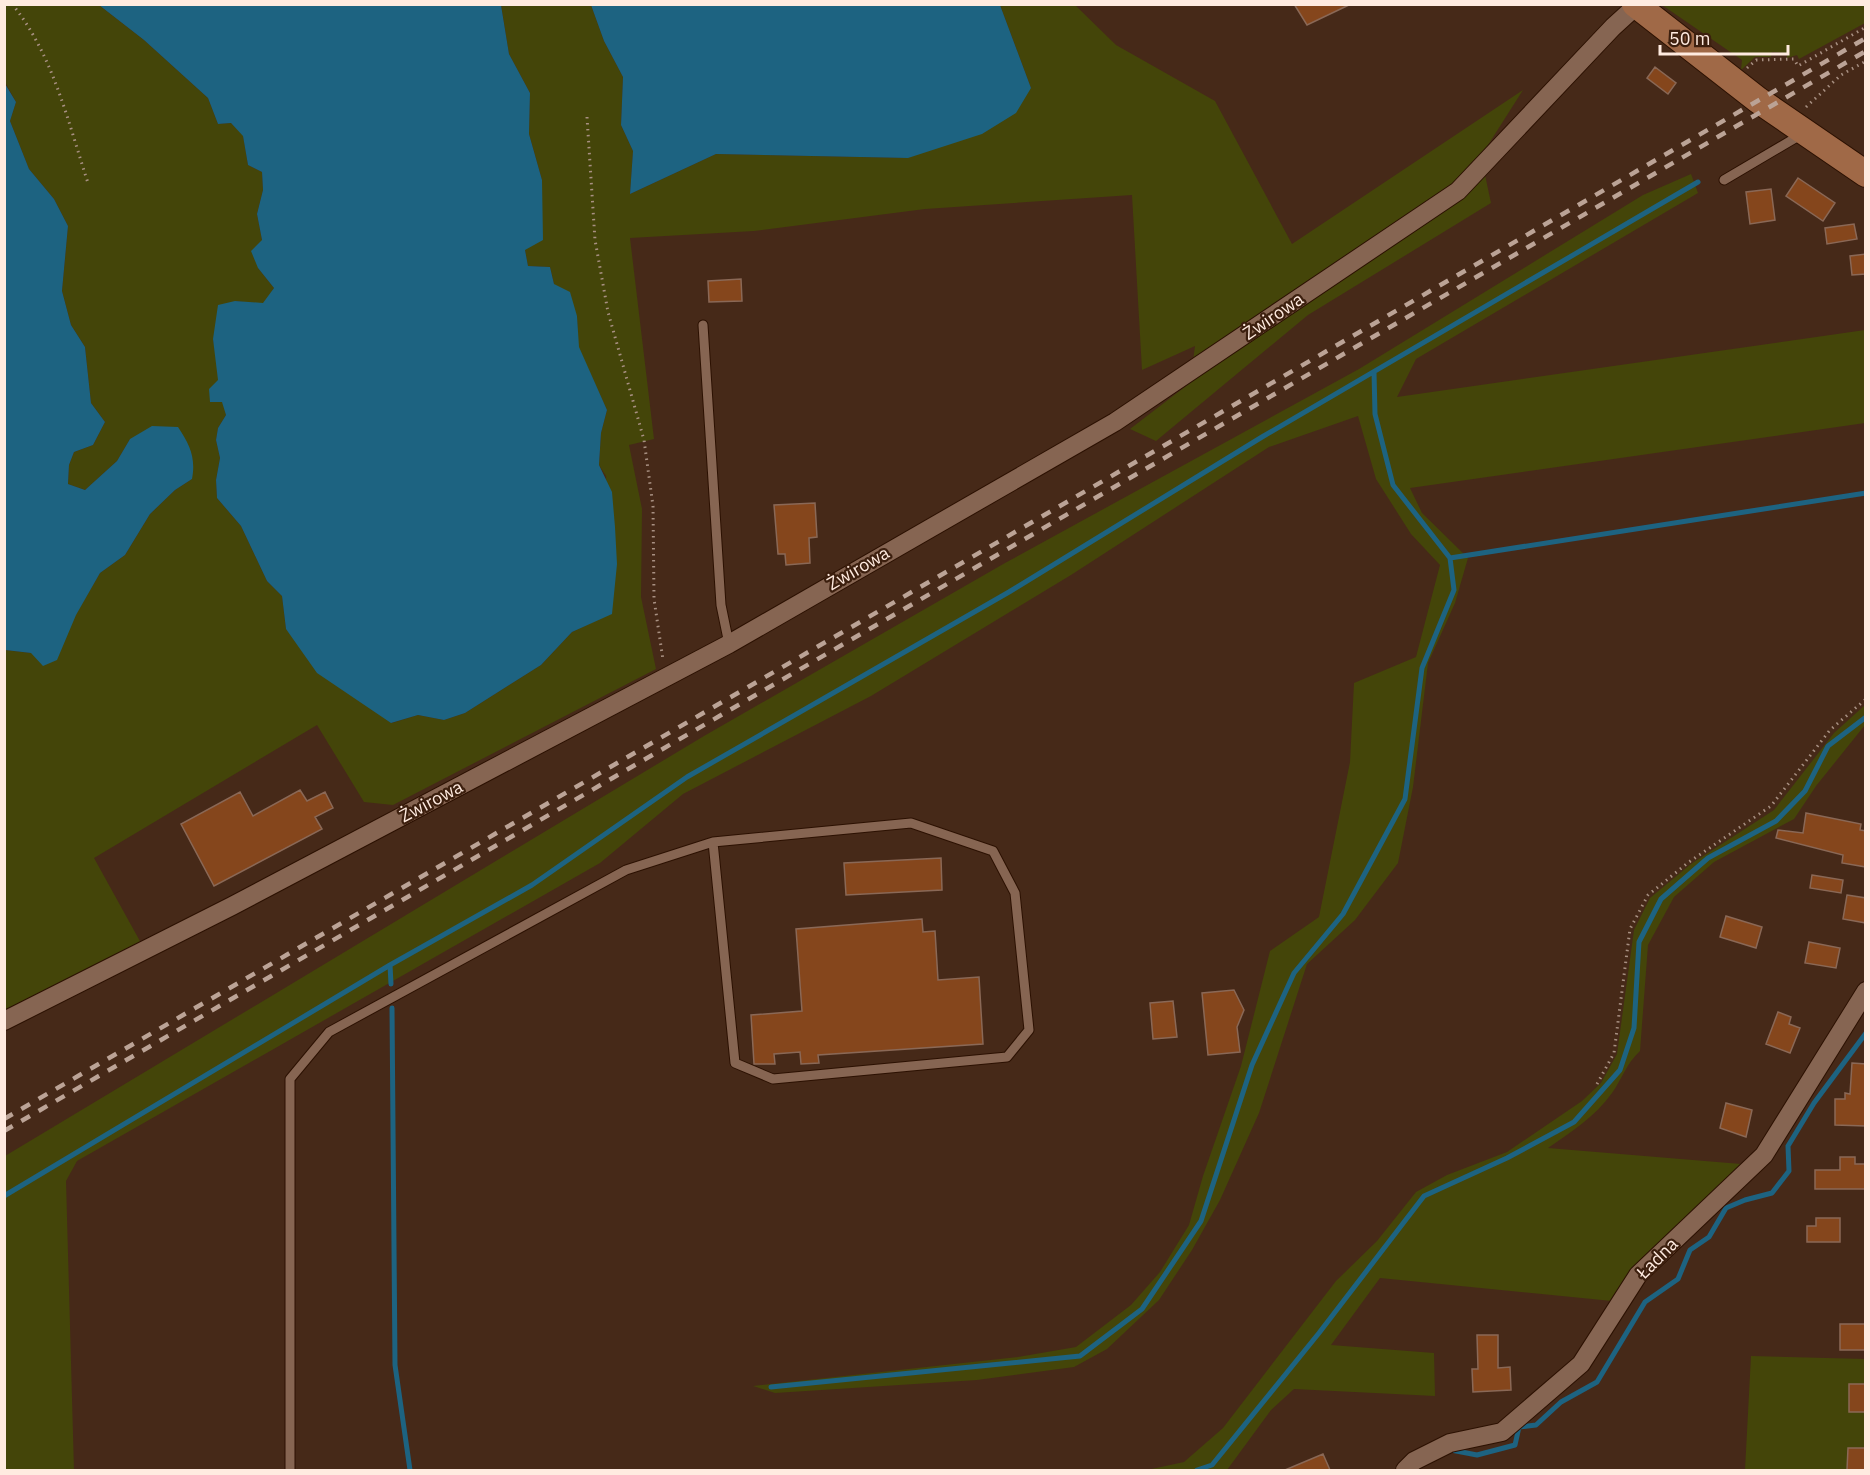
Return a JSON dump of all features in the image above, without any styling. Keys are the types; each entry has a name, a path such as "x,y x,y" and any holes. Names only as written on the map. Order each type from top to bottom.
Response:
{"street":[{"path":"1636,5 1805,120 1866,174"},
{"name":"Żwirowa","path":"4,1021 232,906 729,644 1115,422 1458,191 1636,5"},
{"name":"Ładna","path":"1405,1470 1414,1461 1450,1443 1502,1432 1581,1364 1638,1275 1764,1155 1866,991"}],"lane":[{"path":"1724,180 1794,141 1805,120"},
{"path":"704,325 721,605 729,644"},
{"path":"290,1470 290,1079 329,1032 626,870 713,842 912,823 993,851 1016,893 1029,1030 1007,1057 773,1079 735,1063 713,842"}],"path":[{"path":"12,4 27,23 53,79 88,183"},
{"path":"1741,73 1756,60 1794,59 1798,66 1866,27"},
{"path":"1805,120 1841,75 1866,61"},
{"path":"587,117 596,240 608,312 644,440 653,506 654,599 665,677"},
{"path":"1597,1084 1614,1053 1630,929 1648,895 1689,862 1772,806 1830,730 1866,699"}],"shaded area":[{"path":"5,5 99,5 144,40 208,98 218,124 231,123 243,135 248,165 262,172 263,190 257,214 262,240 258,268 274,288 264,304 235,301 213,339 226,415 218,428 216,440 220,458 216,480 217,498 241,526 267,581 282,596 286,629 352,694 392,723 418,715 444,720 465,713 541,665 572,632 612,613 606,476 599,465 601,433 607,410 578,347 577,316 554,284 550,267 528,266 525,250 542,180 529,134 530,93 509,54 501,5 591,5 604,41 623,77 621,125 633,151 630,194 716,154 908,158 1031,88 1000,5 1075,5 1116,45 1215,101 1292,244 1523,90 1481,156 1491,203 1308,315 1156,441 1130,429 1190,383 1195,346 1142,370 1132,195 925,209 754,231 630,238 654,439 629,445 642,509 641,597 656,669 393,805 364,802 317,725 94,858 141,943 5,1011 4,650 31,653 76,614 100,573 125,555 150,514 175,490 192,479 130,439 117,461 85,490 68,484 69,465 74,452 93,445 105,422 91,403 85,347 71,325 62,291 68,226 54,199 29,169 10,121 16,102 5,82"},
{"path":"1662,5 1865,5 1865,23 1799,59 1797,55 1787,58 1787,53 1772,52 1771,57 1755,57 1741,70 1742,60"},
{"path":"1691,174 1698,193 1416,359 1397,397 1865,330 1865,423 1410,488 1422,513 1468,558 1455,603 1428,663 1413,787 1398,863 1355,920 1307,964 1259,1113 1220,1200 1192,1250 1159,1300 1107,1349 1074,1367 977,1380 775,1393 753,1386 1018,1357 1076,1347 1131,1305 1160,1272 1189,1225 1203,1176 1241,1066 1270,951 1319,917 1350,762 1354,683 1416,657 1440,565 1411,534 1376,479 1358,416 1269,447 1071,575 871,696 683,794 600,863 77,1161 66,1181 74,1470 5,1470 5,1156 704,736 1005,563 1359,369 1643,195"},
{"path":"1865,705 1865,725 1816,786 1794,819 1714,862 1674,897 1648,945 1640,1051 1606,1101 1582,1123 1548,1148 1741,1164 1612,1301 1380,1278 1331,1345 1434,1353 1435,1396 1294,1389 1271,1410 1227,1470 1147,1470 1184,1462 1223,1428 1336,1281 1377,1241 1416,1192 1447,1175 1507,1152 1582,1101 1601,1083 1617,1054 1634,930 1650,898 1691,864 1774,810 1834,733"},
{"path":"1751,1356 1865,1359 1865,1470 1745,1470"}],"water":[{"path":"99,5 501,5 509,54 530,93 529,134 542,180 543,240 525,250 528,266 550,267 554,284 570,292 577,316 579,347 607,410 601,433 599,465 612,492 617,564 612,614 572,632 541,665 465,713 444,720 418,715 391,723 317,673 286,629 282,596 267,581 241,526 217,498 216,480 220,458 216,440 218,428 226,415 222,402 210,402 209,389 218,380 213,339 218,305 235,301 263,303 274,288 258,268 251,251 262,240 257,214 263,190 262,172 248,165 243,136 231,123 218,124 208,98 144,40"},
{"path":"591,5 1000,5 1031,88 1016,113 982,134 908,158 716,154 630,194 633,151 621,125 623,77 604,41"},
{"path":"4,82 16,102 10,121 29,169 54,199 68,226 62,291 71,325 85,347 91,403 105,422 93,445 74,452 69,465 68,484 85,490 117,461 130,439 152,426 178,427 189,446 193,465 192,479 175,490 150,514 125,555 100,573 76,615 57,660 43,666 31,653 5,650"}],"building":[{"path":"1294,4 1351,4 1307,25"},
{"path":"1655,67 1676,83 1668,94 1647,78"},
{"path":"1798,178 1835,203 1823,221 1786,196"},
{"path":"1771,189 1775,220 1750,224 1746,192"},
{"path":"1854,224 1857,239 1827,244 1825,228"},
{"path":"1866,254 1866,274 1852,275 1850,256"},
{"path":"741,279 742,301 709,302 708,281"},
{"path":"815,503 817,537 809,538 810,563 786,565 785,554 778,554 774,505"},
{"path":"300,790 307,801 325,792 333,808 315,817 322,829 214,886 181,824 240,792 253,816"},
{"path":"1806,813 1861,824 1860,830 1866,831 1866,867 1842,863 1843,855 1776,838 1778,830 1803,833"},
{"path":"941,858 942,890 846,895 844,863"},
{"path":"1812,875 1843,880 1841,893 1810,888"},
{"path":"1847,895 1866,898 1866,923 1843,919"},
{"path":"1726,916 1762,927 1756,948 1720,937"},
{"path":"922,919 923,932 935,931 938,980 979,977 983,1044 818,1055 819,1063 801,1064 800,1052 774,1054 775,1064 754,1064 751,1015 802,1011 796,929"},
{"path":"1809,942 1840,948 1836,968 1805,963"},
{"path":"1234,990 1244,1010 1237,1027 1240,1052 1208,1055 1202,993"},
{"path":"1173,1001 1177,1037 1153,1039 1150,1003"},
{"path":"1778,1012 1791,1017 1789,1024 1800,1028 1790,1053 1766,1044"},
{"path":"1852,1063 1866,1064 1866,1126 1835,1125 1835,1099 1845,1099 1845,1093 1850,1094"},
{"path":"1726,1103 1752,1110 1746,1137 1720,1128"},
{"path":"1840,1157 1855,1157 1855,1164 1865,1164 1865,1189 1815,1189 1815,1170 1840,1170"},
{"path":"1816,1218 1840,1218 1840,1242 1807,1242 1807,1226 1816,1226"},
{"path":"1840,1324 1866,1324 1866,1350 1840,1350"},
{"path":"1477,1335 1498,1335 1498,1368 1510,1367 1511,1390 1473,1392 1472,1369 1478,1369"},
{"path":"1849,1384 1866,1384 1866,1412 1849,1412"},
{"path":"1848,1448 1866,1448 1866,1470 1847,1470"},
{"path":"1323,1454 1330,1470 1285,1470"}],"waterway":[{"path":"4,1196 390,965 532,885 687,777 1009,592 1262,437 1698,182"},
{"path":"771,1387 1080,1356 1142,1309 1201,1221 1252,1065 1294,973 1343,914 1405,799 1422,668 1454,590 1450,558 1393,485 1375,414 1374,372"},
{"path":"1450,558 1866,493"},
{"path":"1197,1470 1212,1465 1319,1333 1424,1196 1507,1158 1574,1122 1620,1070 1634,1028 1639,942 1661,899 1708,858 1776,821 1805,791 1828,746 1866,717"},
{"path":"390,965 391,984"},
{"path":"392,1008 395,1365 410,1470"},
{"path":"1451,1450 1477,1455 1515,1445 1519,1427 1536,1425 1561,1402 1597,1382 1645,1302 1678,1279 1690,1250 1709,1237 1726,1208 1772,1193 1789,1171 1788,1146 1814,1103 1866,1033"}],"railway":[{"path":"4,1119 1866,38"},
{"path":"4,1131 1866,51"}]}
